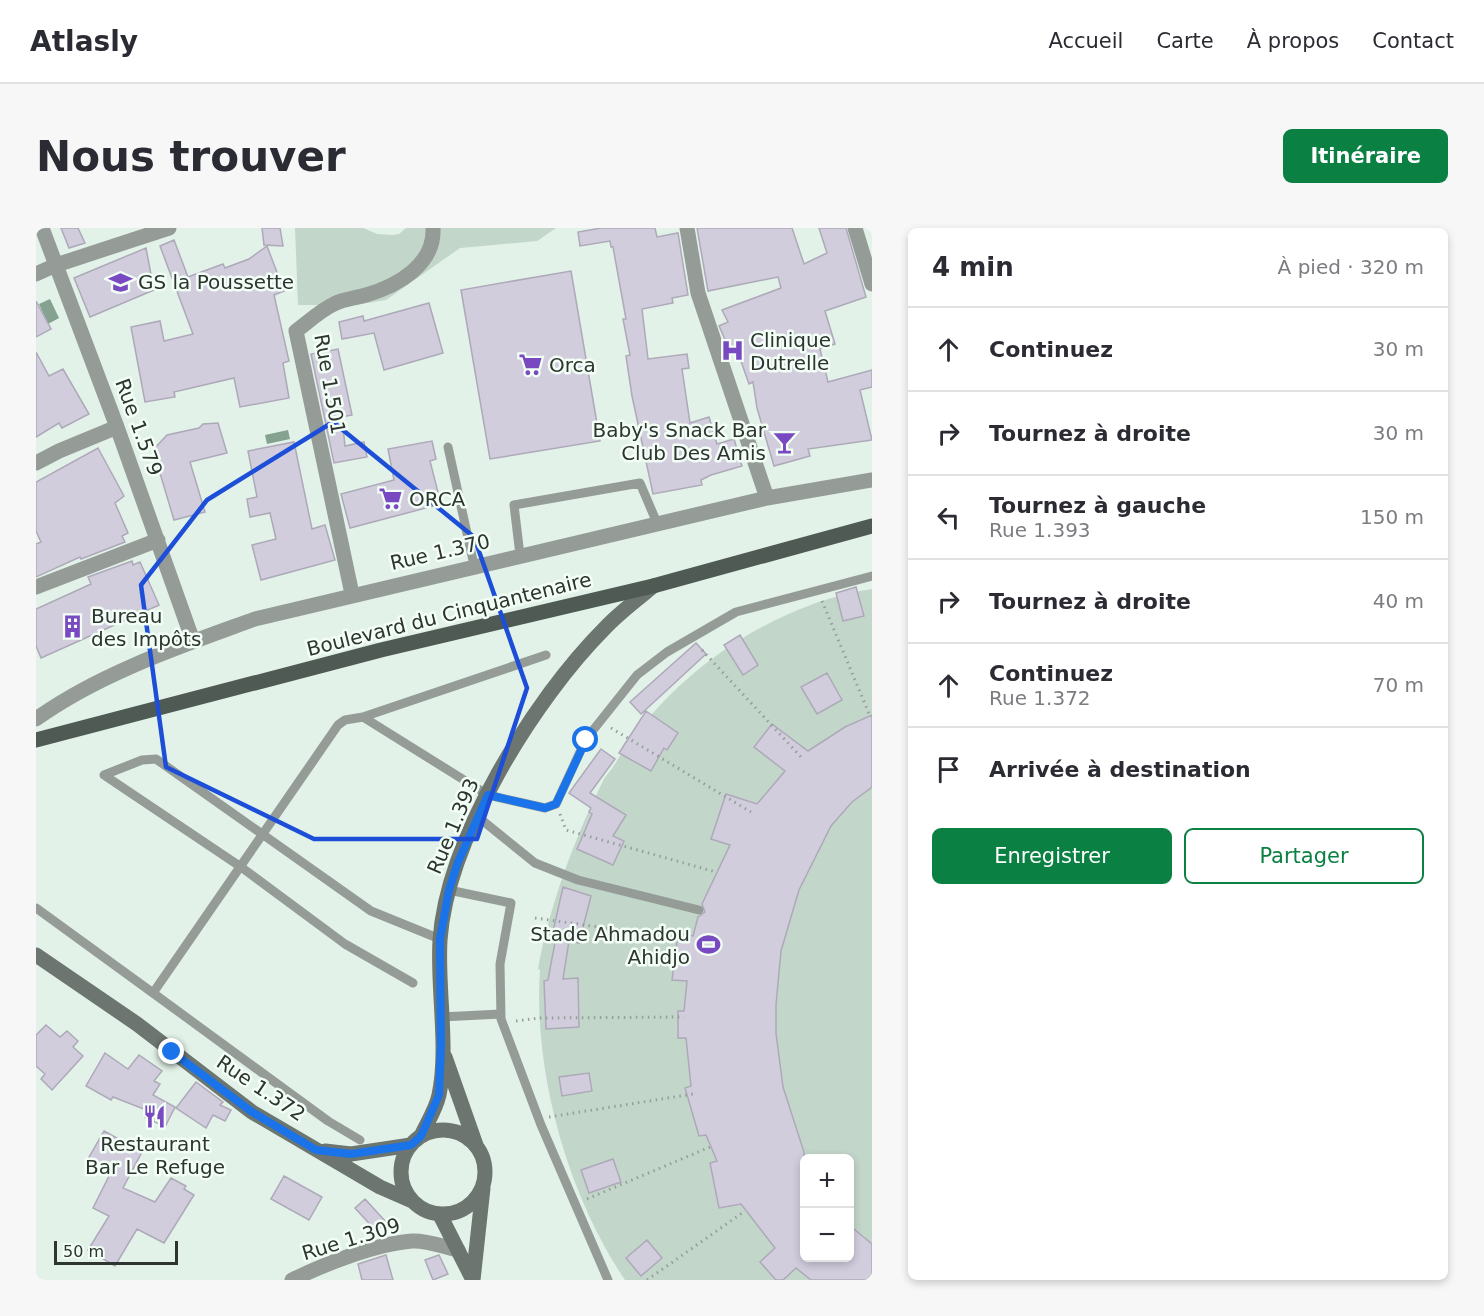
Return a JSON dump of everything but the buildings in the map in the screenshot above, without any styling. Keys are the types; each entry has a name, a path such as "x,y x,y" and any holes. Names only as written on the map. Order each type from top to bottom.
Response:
{"main road":[{"name":"Boulevard du Cinquantenaire","path":"36,740 381,650 653,586 872,526"},
{"name":"Rue 1.393","path":"416,1140 439,1095 440,939 449,890 478,817 505,759 561,678 605,627 653,586"},
{"name":"Rue 1.372","path":"36,955 137,1024 252,1112 380,1187 412,1201"},
{"path":"441,1046 455,1091 484,1161 473,1280"},
{"path":"316,1150 351,1154 416,1140 430,1132 450,1130 460,1133 476,1145"},
{"path":"416,1140 403,1158 400,1173 404,1188 412,1201 424,1210 440,1215 450,1214 470,1205 483,1188"},
{"path":"440,1215 473,1280"}],"street":[{"name":"Rue 1.579","path":"42,228 158,540 193,641"},
{"path":"36,274 56,264 169,228"},
{"name":"Rue 1.501","path":"352,594 296,331 335,303 395,284 412,272 427,256 434,239 433,228"},
{"path":"687,228 698,293 767,498"},
{"path":"855,228 872,284"},
{"path":"36,463 117,428"},
{"name":"Rue 1.370","path":"36,718 67,696 193,641 255,619 474,565 767,498 872,480"},
{"path":"36,587 158,540"},
{"name":"Rue 1.309","path":"292,1280 346,1259 413,1241 458,1250"}],"lane":[{"path":"448,447 474,565"},
{"path":"520,555 514,505 640,483 657,523"},
{"path":"363,717 488,795 545,808 556,804 586,740 599,722 637,675 667,652 736,612 872,576"},
{"path":"153,993 338,725 345,720 363,717 546,656"},
{"path":"413,983 345,944 241,867 104,775 142,760 156,759 371,911 440,939"},
{"path":"478,817 535,864 578,880 699,910"},
{"path":"449,890 511,903 500,964 502,1018 541,1125 608,1280"},
{"path":"36,908 328,1121 360,1140"},
{"path":"441,1017 502,1018"}],"path":[{"path":"817,590 870,716"},
{"path":"702,650 801,757"},
{"path":"599,722 751,812"},
{"path":"556,804 566,830 716,872"},
{"path":"535,918 692,940"},
{"path":"502,1018 684,1017"},
{"path":"554,1117 693,1094"},
{"path":"581,1201 710,1147"},
{"path":"647,1280 745,1211"}],"highlighted area":[{"path":"333,422 474,537 527,688 477,839 314,839 166,767 141,585 207,500"}],"shaded area":[{"path":"295,228 363,228 377,234 392,235 399,234 406,228 556,228 537,241 460,248 386,300 355,305 298,305"},
{"path":"50,299 59,318 48,324 39,304"},
{"path":"288,430 290,439 267,444 265,435"},
{"name":"Stade Ahmadou Ahidjo","path":"872,589 872,1280 625,1280 604,1246 586,1209 558,1131 549,1090 542,1049 539,1009 540,970 538,969 549,921 573,849 604,779 637,732 663,702 693,674 760,628 796,611 834,598"}],"place":[{"name":"GS la Poussette","path":"120,282"},
{"name":"Clinique Dutrelle","path":"732,351"},
{"name":"Orca","path":"531,365"},
{"name":"Baby's Snack Bar Club Des Amis","path":"784,442"},
{"name":"ORCA","path":"391,499"},
{"name":"Bureau des Impôts","path":"73,627"},
{"name":"Stade Ahmadou Ahidjo","path":"708,945"},
{"name":"Restaurant Bar Le Refuge","path":"155,1117"}],"route":[{"path":"172,1052 252,1112 316,1150 351,1154 378,1152 411,1145 421,1136 439,1095 440,939 449,890 458,862 488,795 523,801 545,808 556,804 586,740"}]}
